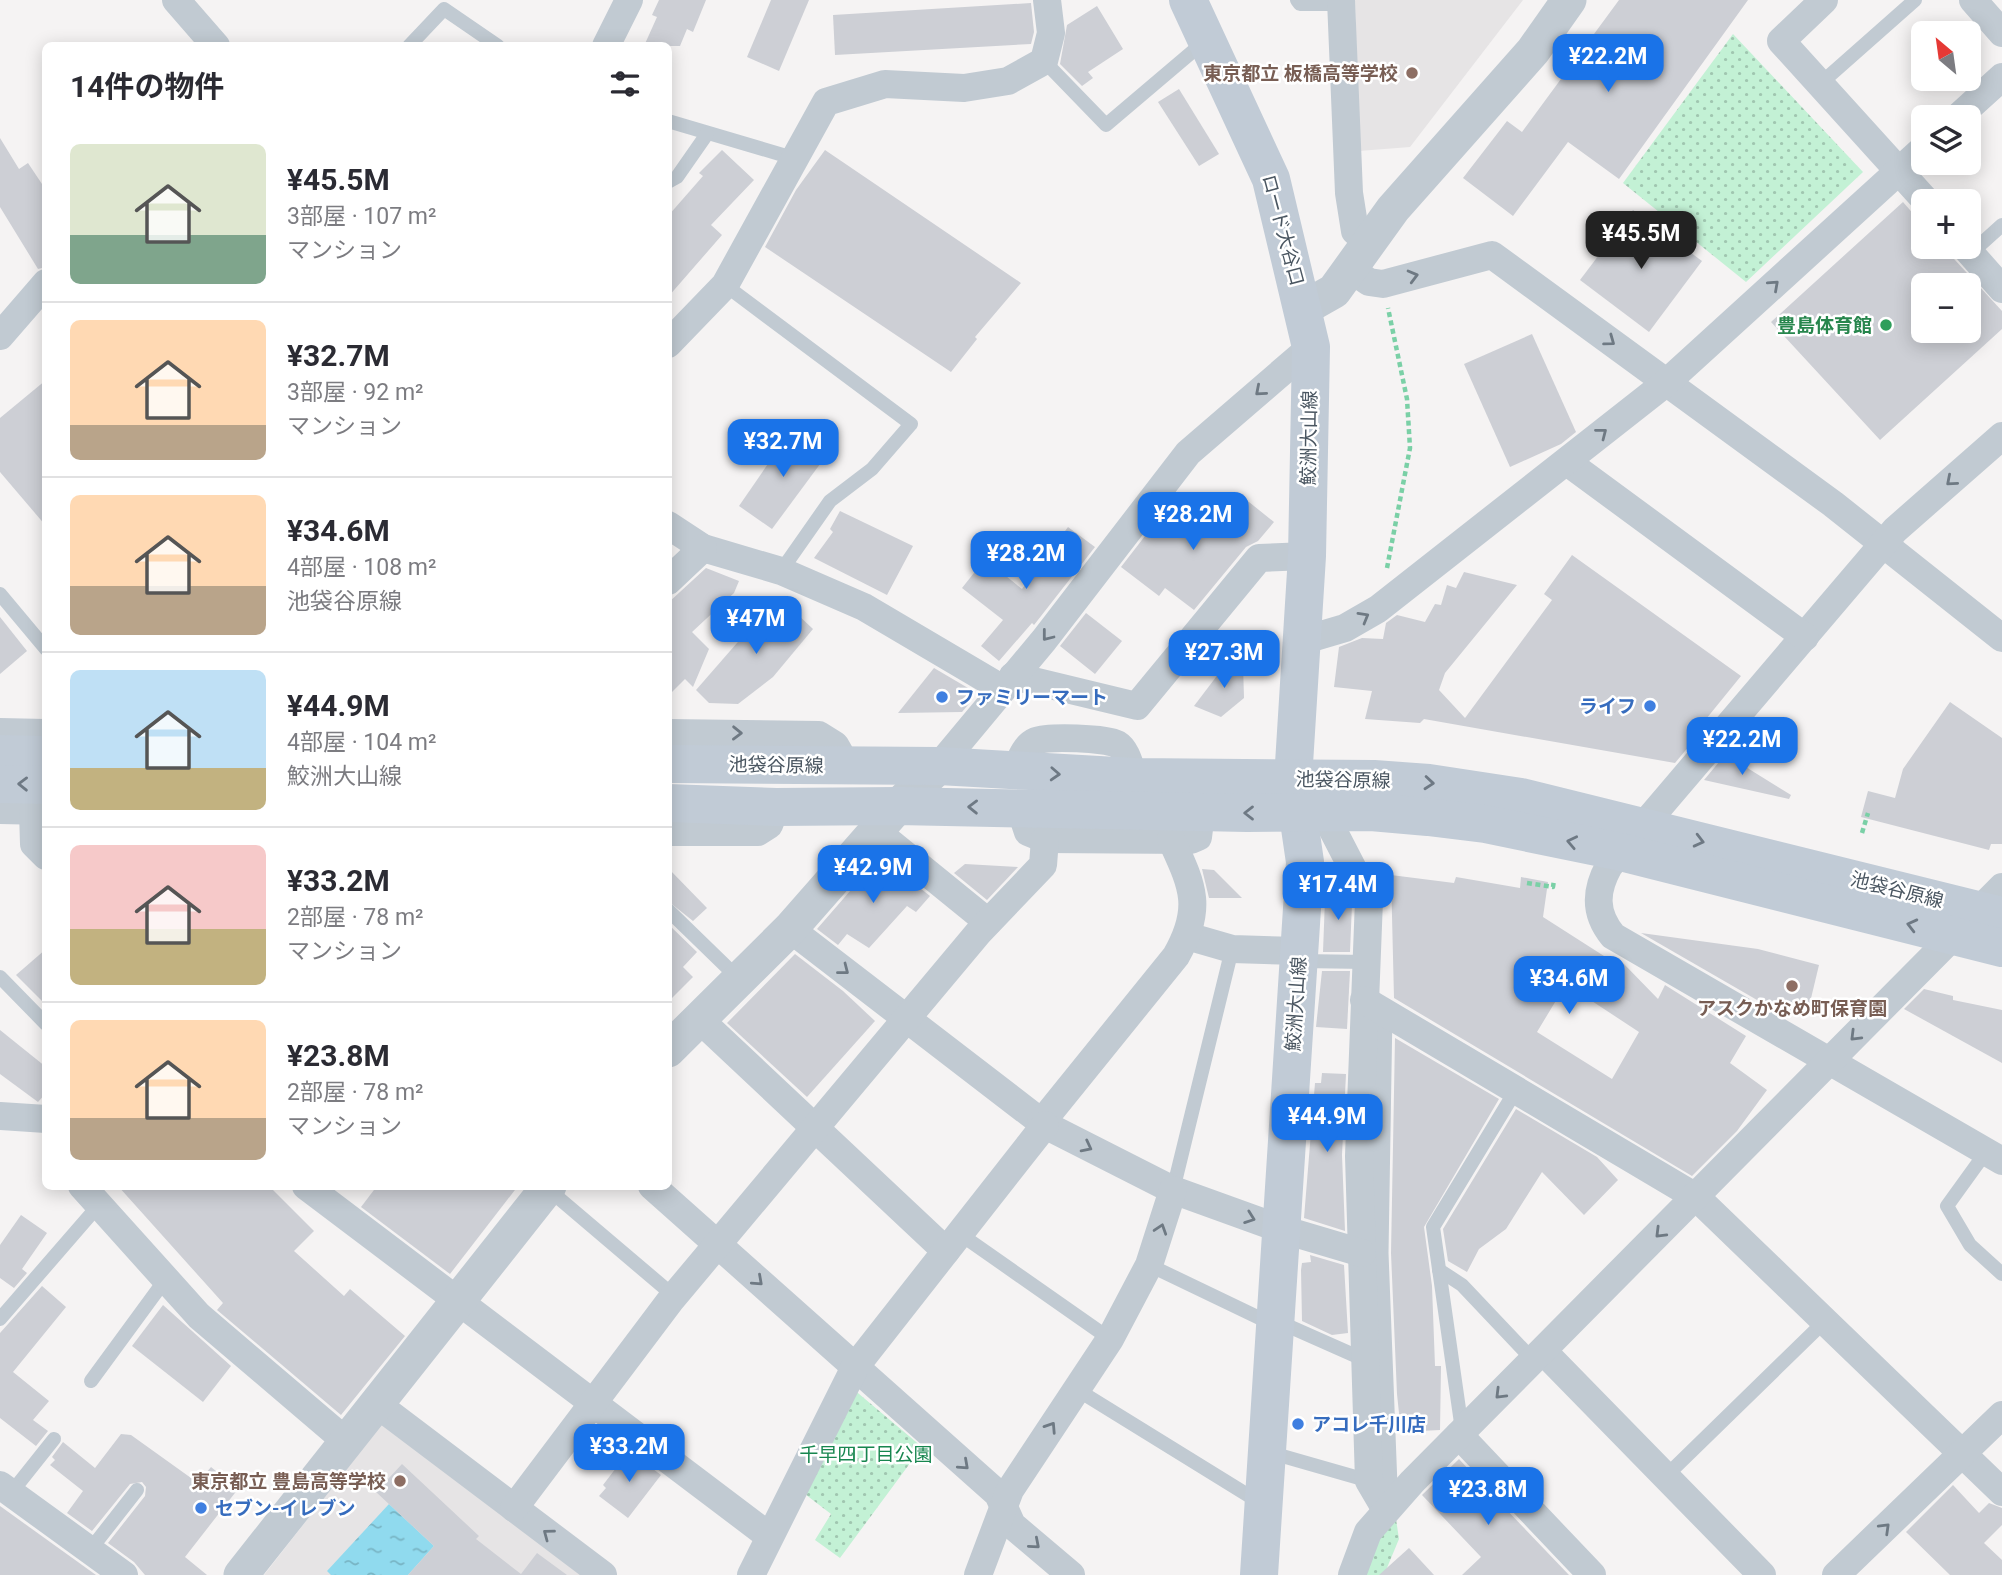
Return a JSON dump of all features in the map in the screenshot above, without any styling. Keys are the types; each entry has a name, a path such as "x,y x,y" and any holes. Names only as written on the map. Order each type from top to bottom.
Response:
{"main road":[{"name":"ロード大谷口","path":"1188,0 1271,178 1304,308"},
{"name":"鮫洲大山線","path":"1259,1575 1305,862 1301,641 1307,556 1311,347 1304,308"},
{"path":"0,754 42,755"},
{"name":"池袋谷原線","path":"672,756 847,766 939,766 1018,790 1201,812 1305,802 1374,779 1476,789 1632,839 1984,912 2002,948"},
{"name":"池袋谷原線","path":"672,803 776,807 887,818 1018,790 1134,778 1305,802"},
{"path":"0,784 41,802"}],"street":[{"path":"608,42 629,0"},
{"path":"672,340 725,285 826,102 885,84 964,88 1008,80 1044,61 1051,33 1047,0"},
{"path":"1304,308 1334,291 1393,209 1533,51 1569,0"},
{"path":"1824,0 1781,41 1915,189"},
{"path":"1973,0 2002,33"},
{"path":"1341,2 1349,193 1359,256 1369,282 1383,284 1492,255 1833,504 2002,638"},
{"path":"184,3 213,42"},
{"path":"1971,105 2002,77"},
{"path":"1301,641 1345,628 1378,609 1567,462 1667,383 1911,160"},
{"path":"1976,259 2002,289"},
{"path":"0,336 42,288"},
{"path":"953,1243 814,1129 678,1037 790,929 887,818 939,766 1008,683 1188,453 1311,347"},
{"path":"1994,1157 1613,936 1602,920 1597,900 1601,880 1632,839 1883,544 2002,436"},
{"path":"1567,462 1805,637"},
{"path":"672,528 703,548 781,570 864,607 1008,683 1137,706 1259,558 1307,556"},
{"path":"672,577 703,548"},
{"path":"0,732 42,733"},
{"path":"1018,790 1028,832 1045,839 1191,840 1198,837 1201,812"},
{"path":"0,810 41,802 34,844 42,852"},
{"path":"1305,802 1369,900 1366,962 1373,1005 1378,1254 1387,1492"},
{"path":"672,832 758,832 769,825 776,807"},
{"path":"887,818 988,922"},
{"path":"514,1507 674,1296 988,922 1043,865 1045,839"},
{"path":"751,1575 855,1367 1176,956 1187,936 1194,889 1171,839"},
{"path":"1352,1575 1387,1492 1461,1434 1828,1063 1984,912"},
{"path":"790,929 1043,1124 1173,1191 1281,1229 1362,1253"},
{"path":"1187,936 1232,949 1299,956"},
{"path":"1373,1005 1696,1197 2002,1492"},
{"path":"1373,1005 1359,1156 1365,1360 1387,1492"},
{"path":"0,1116 42,1119"},
{"path":"311,1190 769,1536"},
{"path":"242,1575 547,1190"},
{"path":"656,1190 998,1494 1012,1525 1071,1575"},
{"path":"978,1575 1010,1490 1110,1339 1149,1265 1173,1191"},
{"path":"90,1196 199,1316 348,1443"},
{"path":"1538,1356 1665,1477 1762,1575"},
{"path":"378,1405 603,1575"},
{"path":"1836,1575 2002,1415"},
{"path":"1461,1434 1586,1573"},
{"path":"6,1489 124,1575"}],"lane":[{"path":"1297,0 1300,4 1341,2"},
{"path":"1820,84 1915,0"},
{"path":"413,42 444,9 492,42"},
{"path":"1044,61 1106,125 1207,40"},
{"path":"672,122 793,158"},
{"path":"672,180 677,177 707,134"},
{"path":"1981,240 2002,225"},
{"path":"725,285 911,424 872,469 830,501 781,570"},
{"path":"0,594 42,644"},
{"path":"672,914 739,979"},
{"path":"1173,1191 1232,949"},
{"path":"1299,956 1366,962"},
{"path":"0,977 42,1020"},
{"path":"1461,1434 1433,1227 1516,1090"},
{"path":"1994,1157 1947,1206 1970,1245 2002,1273"},
{"path":"551,1190 674,1296"},
{"path":"0,1319 90,1196"},
{"path":"953,1243 1110,1339"},
{"path":"1149,1265 1275,1323 1365,1360"},
{"path":"1439,1270 1462,1285 1538,1356"},
{"path":"91,1381 165,1279"},
{"path":"1665,1477 1825,1321"},
{"path":"1076,1389 1264,1504"},
{"path":"6,1489 54,1439"},
{"path":"1267,1452 1387,1492"},
{"path":"90,1550 137,1490"}],"path":[{"path":"1378,609 1410,448 1407,399 1383,284"},
{"path":"1862,833 1868,813"},
{"path":"1527,883 1553,887 1554,880"}],"shaded area":[{"name":"東京都立 板橋高等学校","path":"1355,0 1523,0 1410,147 1359,151"},
{"name":"東京都立 豊島高等学校","path":"383,1422 583,1575 264,1575"}],"green space":[{"path":"1733,34 1863,172 1746,282 1623,183"},
{"name":"千早四丁目公園","path":"852,1388 922,1447 840,1558 815,1540 831,1514 801,1491"},
{"path":"1396,1519 1399,1539 1384,1575 1361,1575 1376,1540"}],"water":[{"path":"389,1504 434,1546 408,1575 331,1575 327,1571"}],"building":[{"path":"659,0 706,0 693,32 687,29 680,46 672,46 672,42 646,42 657,17 652,15"},
{"path":"771,0 809,0 779,71 747,57"},
{"path":"1619,0 1748,0 1619,179 1568,142 1513,216 1463,178 1507,121 1522,132"},
{"path":"1031,3 1034,32 1031,44 835,55 833,15"},
{"path":"1097,6 1123,49 1088,72 1093,78 1082,86 1060,64 1067,25"},
{"path":"1179,89 1219,154 1199,166 1158,102"},
{"path":"0,138 19,169 28,163 42,184 42,268 38,269 0,207"},
{"path":"722,150 754,180 711,225 722,235 672,292 672,211 703,176 699,173"},
{"path":"825,150 1021,283 975,337 977,339 951,372 765,247 796,190"},
{"path":"1903,202 1911,211 1911,259 1954,259 1967,273 1911,273 1911,343 1981,343 1981,288 2002,311 2002,329 1880,440 1771,322"},
{"path":"1633,210 1702,261 1649,332 1580,280"},
{"path":"1532,334 1576,432 1561,444 1510,467 1464,364"},
{"path":"42,383 42,521 0,472 0,418"},
{"path":"792,429 826,456 772,529 739,506"},
{"path":"1244,498 1274,522 1258,541 1246,547 1194,610 1165,588 1159,596 1121,567 1169,505 1212,538"},
{"path":"840,511 913,546 887,595 814,558 833,532 830,529"},
{"path":"1068,527 1095,547 1034,625 1032,623 999,661 981,646 1003,620 962,588 985,559 1022,589"},
{"path":"1572,555 1741,676 1702,724 1705,727 1675,763 1424,719 1420,723 1365,719 1372,691 1334,687 1339,647 1362,638 1383,639 1386,623 1397,615 1425,622 1435,604 1441,605 1447,585 1456,588 1464,572 1517,585 1445,673 1439,690 1465,718 1552,600 1544,594"},
{"path":"706,568 739,581 734,593 692,632 709,649 693,687 685,679 672,692 672,599"},
{"path":"778,596 813,629 773,677 738,704 709,703 696,690"},
{"path":"1086,613 1122,641 1095,674 1060,646"},
{"path":"0,617 27,651 0,674"},
{"path":"1232,656 1243,666 1244,698 1221,717 1194,706"},
{"path":"934,668 968,688 973,699 962,712 898,713"},
{"path":"1950,702 2002,738 2002,844 1991,844 1989,850 1861,817 1868,791 1895,798 1903,769"},
{"path":"1729,750 1749,769 1791,795 1789,799 1704,780"},
{"path":"877,860 886,861 930,896 916,912 907,906 869,948 847,934 838,945 817,929"},
{"path":"965,864 1018,867 987,900 954,873"},
{"path":"1202,869 1214,870 1242,898 1209,898"},
{"path":"672,872 707,908 693,921 672,904"},
{"path":"1391,875 1454,883 1456,877 1520,888 1521,877 1548,882 1543,917 1604,956 1623,963 1658,999 1665,985 1746,1036 1730,1063 1767,1090 1737,1131 1692,1176 1394,998","holes":["1566,984 1639,1032 1612,1079 1537,1032"]},
{"path":"1342,884 1352,904 1350,952 1323,952 1325,899"},
{"path":"672,928 697,952 683,967 693,977 672,998"},
{"path":"1641,933 1758,949 1819,965 1807,1015 1764,1004"},
{"path":"42,952 42,1001 16,975"},
{"path":"795,954 843,991 875,1021 807,1097 727,1023"},
{"path":"1322,971 1350,971 1347,1029 1316,1027"},
{"path":"1924,989 1953,996 1953,1000 2002,1010 2002,1063 1904,1009"},
{"path":"0,1030 42,1064 42,1098 38,1102 0,1074"},
{"path":"1395,1038 1499,1099 1424,1227 1432,1286 1435,1366 1441,1366 1440,1430 1401,1432 1391,1253"},
{"path":"1322,1073 1346,1074 1342,1155 1345,1231 1304,1218 1315,1083 1321,1083"},
{"path":"1516,1109 1597,1157 1618,1180 1584,1215 1542,1172 1506,1229 1479,1249 1467,1272 1448,1261 1443,1229"},
{"path":"122,1190 273,1190 314,1231 294,1251 344,1296 350,1289 405,1336 341,1415 217,1310 223,1303"},
{"path":"374,1190 515,1190 450,1274 361,1207"},
{"path":"21,1215 47,1233 22,1269 27,1273 14,1288 0,1278 0,1245"},
{"path":"1310,1255 1344,1265 1348,1333 1332,1335 1302,1321 1301,1270 1302,1263 1311,1262"},
{"path":"42,1286 66,1307 13,1372 49,1401 33,1420 48,1431 36,1446 0,1418 0,1333"},
{"path":"163,1305 231,1366 203,1402 132,1346"},
{"path":"121,1434 131,1435 198,1483 211,1467 238,1489 185,1557 207,1575 145,1575 134,1562 108,1543 145,1496 146,1487 142,1482 130,1484 92,1531 67,1513 83,1491 50,1465 55,1460 52,1457 63,1442 95,1468"},
{"path":"629,1451 661,1475 628,1518 599,1496 606,1488 603,1485"},
{"path":"1459,1459 1569,1575 1462,1575 1481,1557 1422,1495"},
{"path":"402,1464 479,1536 476,1539 521,1574 537,1553 567,1575 408,1575 434,1546 376,1492"},
{"path":"1953,1485 1979,1513 1989,1503 2002,1508 2002,1525 1984,1543 2002,1560 2002,1575 1950,1575 1906,1532"},
{"path":"0,1506 96,1575 0,1575"},
{"path":"1409,1548 1434,1575 1379,1575"}],"place":[{"name":"東京都立 板橋高等学校","path":"1412,73"},
{"name":"豊島体育館","path":"1886,325"},
{"name":"ファミリーマート","path":"942,697"},
{"name":"ライフ","path":"1650,706"},
{"name":"アスクかなめ町保育園","path":"1792,986"},
{"name":"アコレ千川店","path":"1298,1424"},
{"name":"東京都立 豊島高等学校","path":"400,1481"},
{"name":"セブン-イレブン","path":"201,1508"}]}
